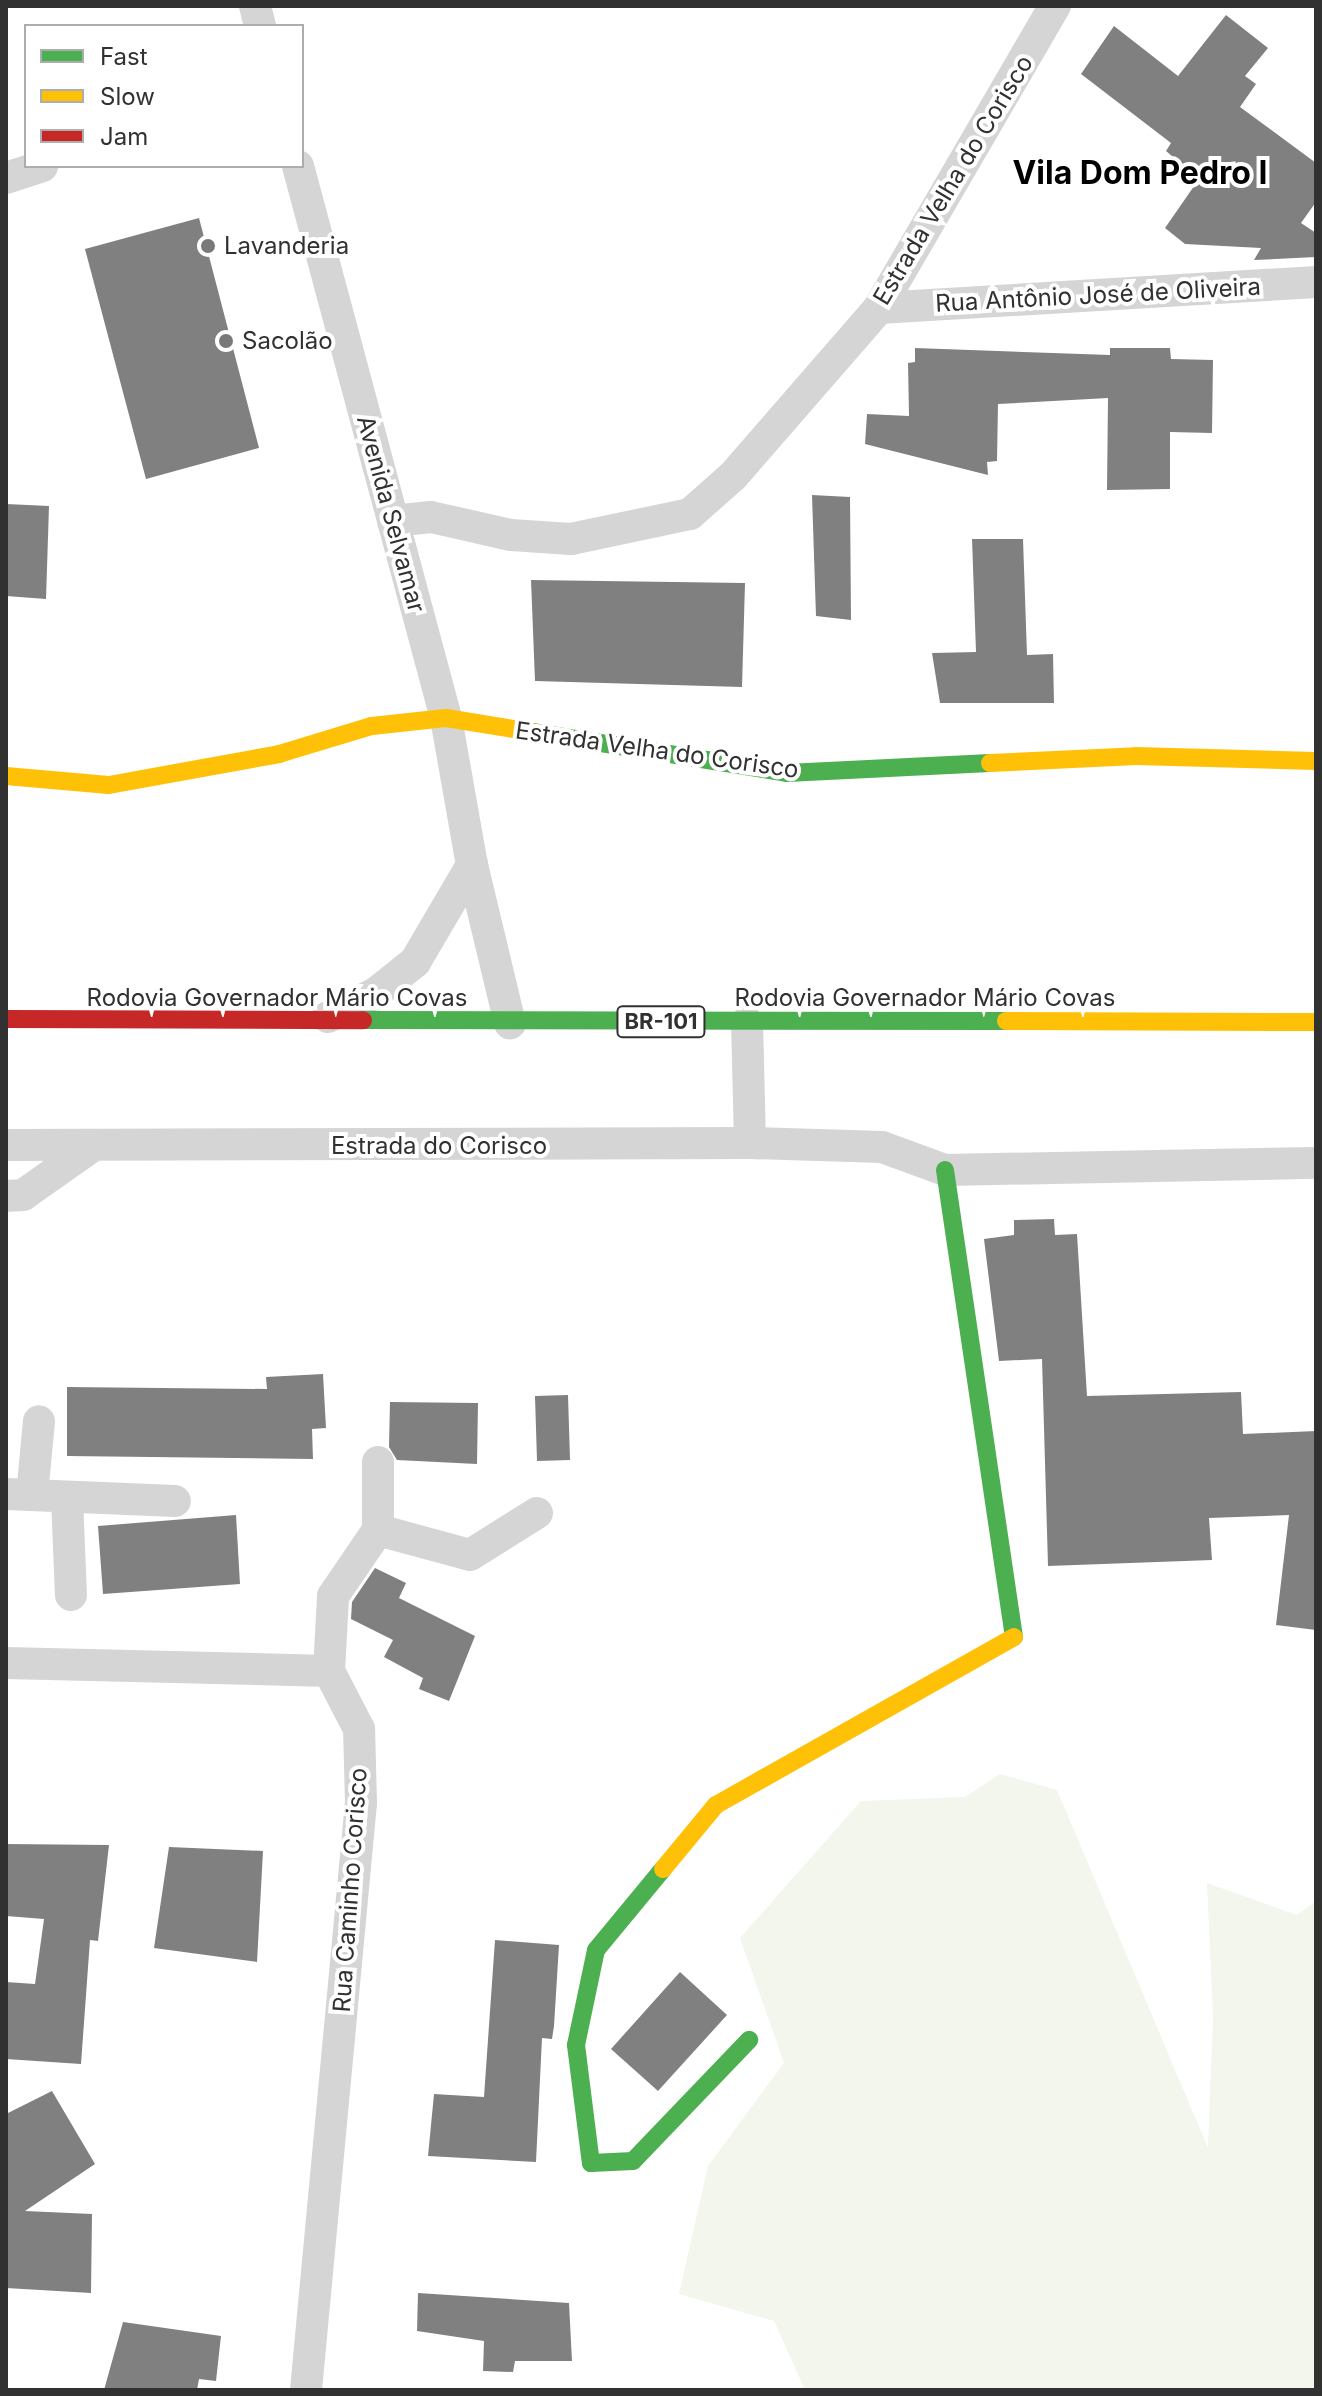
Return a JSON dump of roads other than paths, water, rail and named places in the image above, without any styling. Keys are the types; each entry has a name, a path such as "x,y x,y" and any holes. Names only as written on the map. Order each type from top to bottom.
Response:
{"main road":[{"name":"Estrada Velha do Corisco","path":"6,776 109,785 279,754 372,726 446,718 787,773 1136,756 1316,761"},
{"name":"Rodovia Governador Mário Covas","path":"6,1019 510,1023 1316,1022"},
{"path":"749,2040 633,2161 591,2163 576,2045 596,1950 716,1805 1015,1636 945,1170"}],"street":[{"name":"Estrada Velha do Corisco","path":"393,521 431,517 511,535 571,539 690,514 733,476 879,308 1055,6"},
{"path":"6,178 36,168"},
{"name":"Avenida Selvamar","path":"299,168 446,718 472,865 510,1023"},
{"name":"Rua Antônio José de Oliveira","path":"879,308 1316,282"},
{"path":"314,1022 376,993 415,962 472,865"},
{"path":"747,1022 750,1143"},
{"name":"Estrada do Corisco","path":"6,1145 750,1143 882,1147 945,1170"},
{"path":"6,1196 23,1195 91,1147"},
{"path":"945,1170 1316,1163"},
{"path":"39,1421 19,1495 175,1501"},
{"path":"6,1663 329,1671 333,1596 378,1530 378,1462"},
{"path":"67,1497 71,1595"},
{"path":"378,1530 470,1555 537,1513"},
{"name":"Rua Caminho Corisco","path":"306,2390 361,1803 359,1729 329,1671"}],"place":[{"name":"Lavanderia","path":"208,246"},
{"name":"Sacolão","path":"226,341"}],"district":[{"name":"Vila Dom Pedro I","path":"1140,173"}]}
